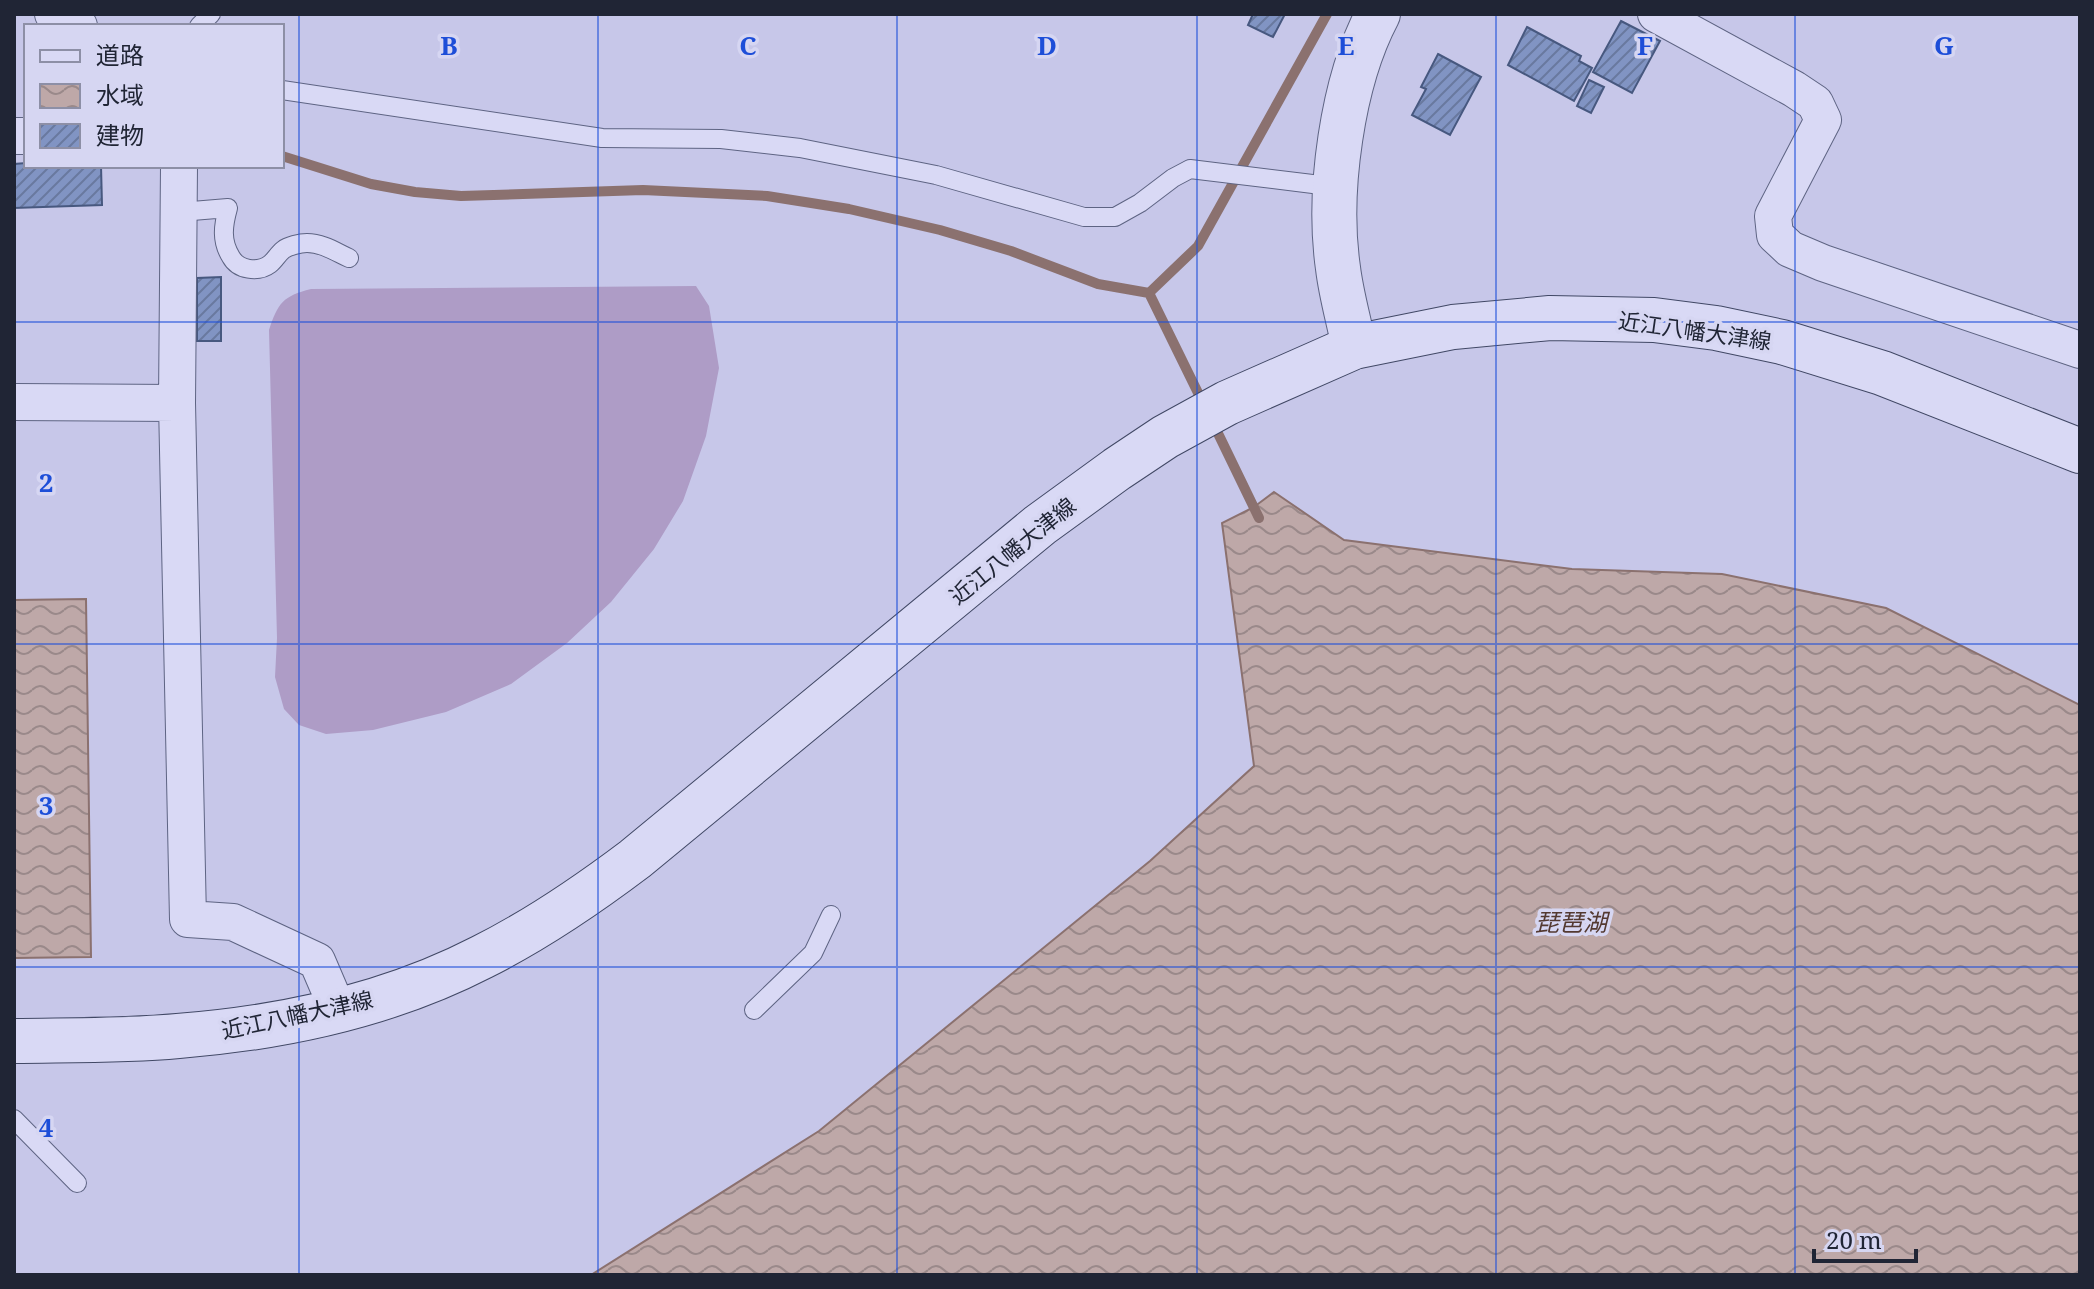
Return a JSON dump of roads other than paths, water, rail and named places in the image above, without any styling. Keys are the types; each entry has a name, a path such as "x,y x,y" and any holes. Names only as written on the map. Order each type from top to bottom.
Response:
{"main road":[{"path":"1354,347 1337,267 1337,187 1342,125 1352,80 1378,14"},
{"name":"近江八幡大津線","path":"14,1041 177,1036 251,1028 338,1010 426,982 481,958 591,892 746,769 1040,525 1153,445 1208,412 1354,347 1453,327 1550,318 1654,320 1716,328 1782,342 1882,373 2080,451"}],"street":[{"path":"53,14 75,24"},
{"path":"1656,14 1815,103 1823,120 1773,216 1775,235 1790,249 2080,350"},
{"path":"179,168 177,403 188,919 233,922 317,961 338,1010"},
{"path":"14,402 177,403"}],"lane":[{"path":"284,90 602,138 721,139 800,148 936,175 1084,217 1115,217 1190,169 1337,187"},
{"path":"180,212 228,208 223,224 224,243 232,261 244,268 269,265 285,248 308,243 326,247 349,258"},
{"path":"754,1010 813,953 831,915"},
{"path":"14,1119 77,1183"}],"water":[{"name":"琵琶湖","path":"1274,492 1344,540 1572,569 1722,574 1886,608 2080,705 2080,1275 591,1275 819,1131 1150,861 1254,766 1222,523 1254,507"},
{"path":"86,599 91,957 14,958 14,600"}],"waterway":[{"path":"1149,293 1198,246 1327,14"},
{"path":"284,157 371,184 461,196 643,190 767,196 849,209 940,230 1011,251 1098,284 1149,293"},
{"path":"1149,293 1203,403"},
{"path":"1212,421 1259,518"}]}
